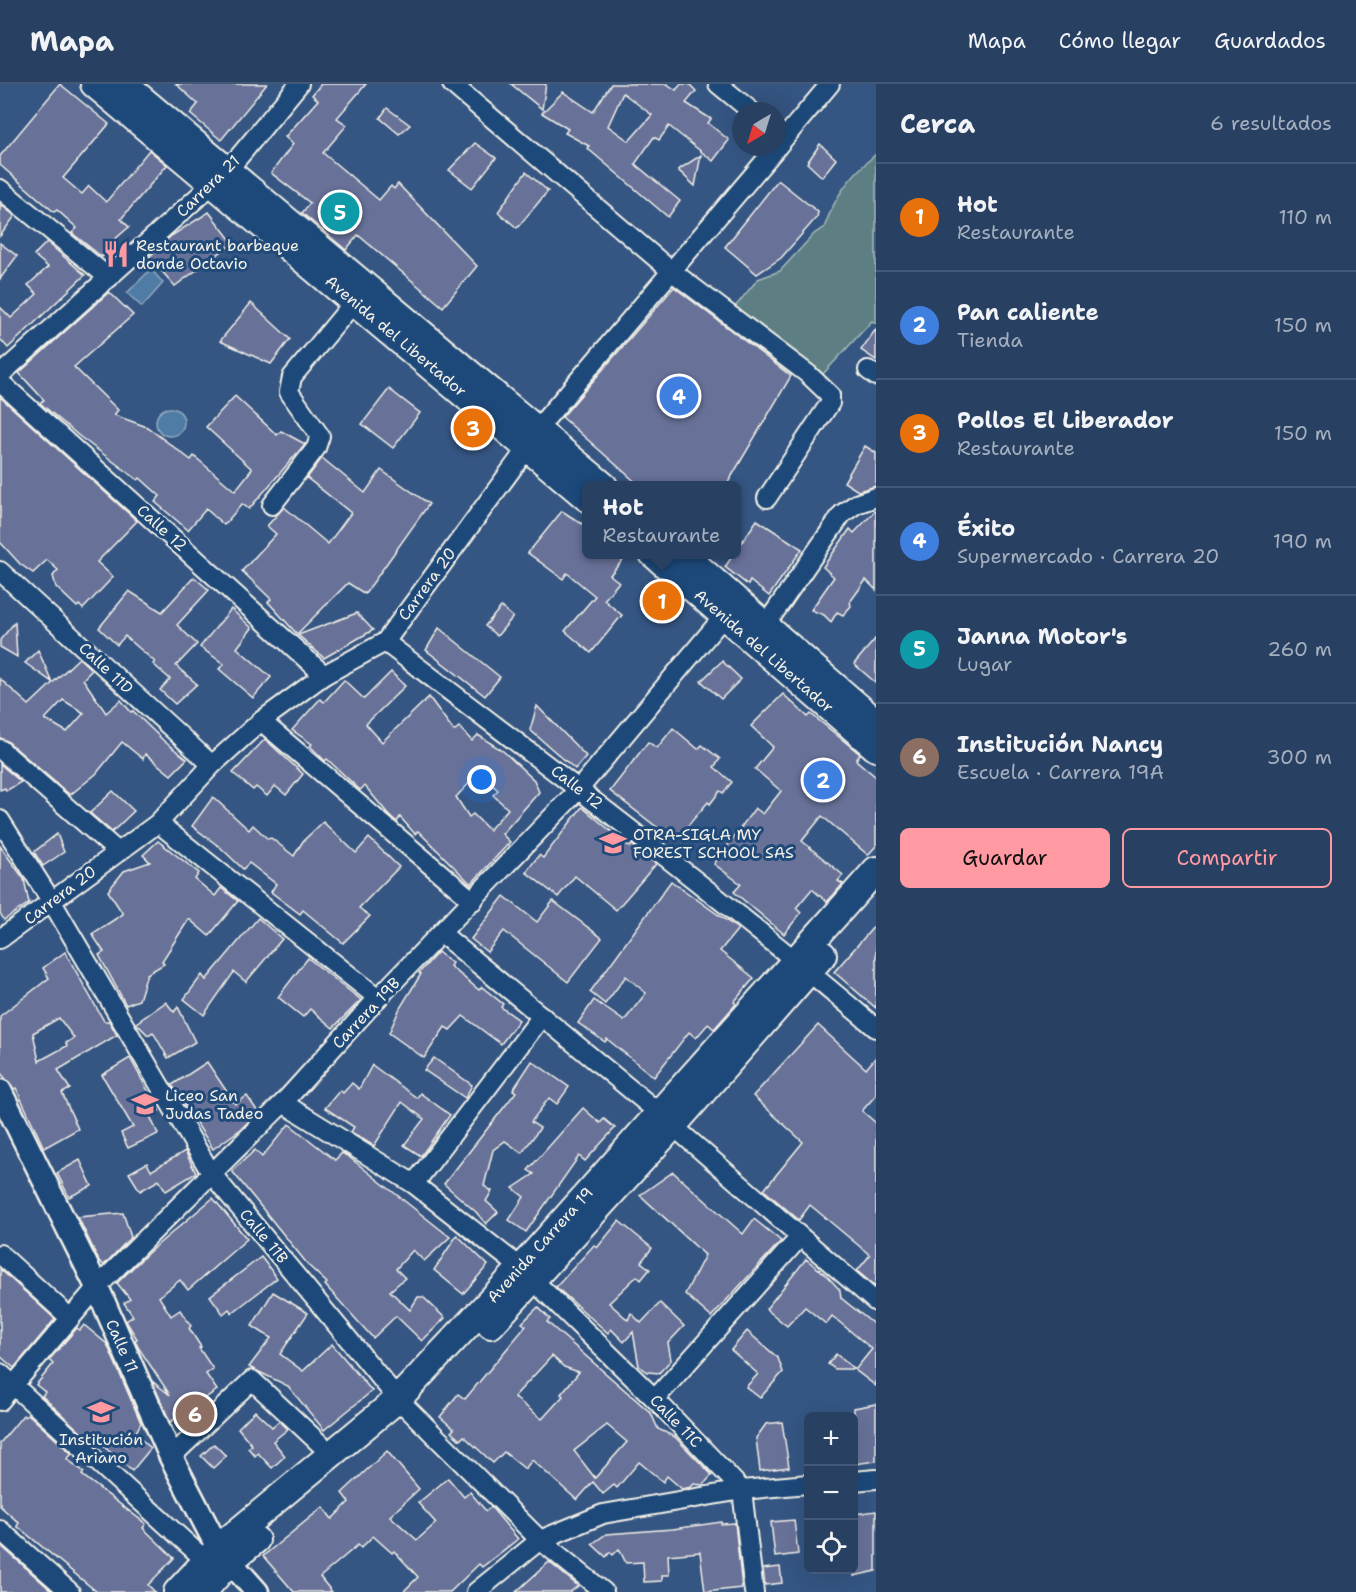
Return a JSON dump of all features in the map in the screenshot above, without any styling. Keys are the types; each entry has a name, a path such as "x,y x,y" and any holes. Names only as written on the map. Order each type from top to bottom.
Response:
{"main road":[{"name":"Avenida del Libertador","path":"94,84 221,177 533,437 582,492"},
{"name":"Avenida del Libertador","path":"124,84 355,301 533,437 597,481"},
{"name":"Avenida del Libertador","path":"658,559 876,748"},
{"name":"Avenida del Libertador","path":"688,559 876,722"},
{"name":"Avenida Carrera 19","path":"205,1591 218,1556 404,1405 527,1275 802,965 876,870"},
{"name":"Avenida Carrera 19","path":"802,965 876,896"},
{"name":"Avenida Carrera 19","path":"177,1592 333,1456 404,1405"}],"street":[{"name":"Carrera 21","path":"0,375 221,177 299,84"},
{"path":"452,84 670,270 808,374 830,395 830,403 767,498"},
{"path":"718,84 740,102"},
{"name":"Carrera 20","path":"786,133 830,84"},
{"name":"Carrera 20","path":"0,939 158,823 212,765 261,721 324,675 385,642 533,437 766,156"},
{"path":"0,189 109,278"},
{"path":"272,505 316,448 320,436 289,392 292,377 355,301"},
{"name":"Calle 12","path":"0,382 324,675"},
{"path":"765,626 842,514 856,504 876,498"},
{"name":"Calle 11D","path":"0,571 212,765"},
{"name":"Carrera 19B","path":"0,1401 69,1317 97,1287 283,1103 378,998 579,789 724,616"},
{"name":"Calle 12","path":"385,642 579,789 802,965 876,1028"},
{"path":"261,721 473,901"},
{"path":"0,749 117,851"},
{"name":"Calle 11B","path":"0,820 52,902 211,1173 404,1405 540,1540 604,1592"},
{"path":"158,823 378,998"},
{"path":"442,934 666,1119 876,1302"},
{"path":"414,1184 542,1016"},
{"name":"Calle 11","path":"0,1091 97,1287 171,1457 218,1556 256,1592"},
{"name":"Calle 11C","path":"283,1103 414,1184 527,1275 655,1399 742,1490"},
{"path":"655,1399 800,1237"},
{"path":"0,1254 69,1317"},
{"path":"0,1372 218,1556"},
{"path":"171,1457 252,1380 333,1456"},
{"path":"858,1481 876,1479"},
{"path":"476,1592 540,1540 603,1514 742,1490 804,1484"},
{"path":"742,1490 754,1592"},
{"path":"0,1530 70,1592"}],"green space":[{"path":"876,154 876,323 872,321 823,374 734,308 758,279 780,271 815,233 824,228 833,205 844,187"}],"water":[{"path":"151,269 163,283 142,307 127,293"},
{"path":"170,408 180,412 184,422 180,432 170,436 160,432 156,422 160,412"}],"building":[{"path":"60,84 109,124 63,178 82,194 89,186 106,202 149,150 167,165 121,219 129,227 113,241 115,243 102,257 72,233 77,228 57,210 54,212 0,165 0,156"},
{"path":"176,84 267,84 221,140 190,114 198,104"},
{"path":"321,84 366,84 337,118 347,125 323,153 379,200 391,186 394,189 398,184 477,266 443,307 358,235 346,250 302,213 310,203 271,173 293,144 285,137 318,100 312,95"},
{"path":"511,84 546,84 542,109"},
{"path":"611,84 667,84 676,90 681,84 689,84 696,91 686,103 711,119 708,123 729,140 713,161 669,126 659,140 654,137 635,164 680,201 668,217 587,148 589,146 565,133 568,129 542,113 563,92 593,112","holes":["623,93 652,115 629,141 608,126"]},
{"path":"387,108 410,125 399,134 380,118"},
{"path":"475,143 496,158 472,188 449,170"},
{"path":"820,144 836,159 822,177 807,163"},
{"path":"701,155 695,186 678,170"},
{"path":"526,172 548,191 517,228 498,212"},
{"path":"778,180 818,212 817,217 781,258 757,274 725,247"},
{"path":"0,204 15,216 0,236"},
{"path":"209,212 233,243 175,286 149,257 171,236"},
{"path":"47,242 85,275 8,348 0,339 0,307 11,318 37,294 28,285 48,267 34,255"},
{"path":"0,243 17,256 0,279"},
{"path":"674,287 791,376 729,481 634,481 562,417"},
{"path":"109,292 133,315 74,367 118,410 114,415 147,427 191,460 194,456 235,491 252,469 206,427 235,396 277,435 281,431 305,444 249,509 242,504 224,525 206,509 188,530 155,502 160,496 140,478 138,480 79,436 40,403 44,400 19,373"},
{"path":"251,303 290,339 271,364 220,341"},
{"path":"876,329 876,360 861,350"},
{"path":"389,389 420,413 393,448 362,424"},
{"path":"0,397 137,521 97,562 113,577 83,609 79,605 77,607 56,587 53,576 58,570 47,560 33,573 20,564 0,542"},
{"path":"865,446 876,453 876,486 858,491 844,482"},
{"path":"322,458 365,493 381,470 429,504 365,594 348,583 297,634 268,602 271,599 242,571 276,534 267,526 284,507 328,544 351,513 307,478"},
{"path":"876,510 876,590 866,580 850,602 851,606 843,615 837,612 831,622 824,615 811,610 834,577 823,567 850,529 854,533"},
{"path":"562,511 582,524 582,559 624,559 610,575 619,582 604,600 622,615 591,653 565,631 595,596 567,573 563,579 528,553"},
{"path":"757,520 802,549 769,596 750,581 748,585 725,567 730,559 741,559 741,543"},
{"path":"194,577 209,590 177,625 197,644 176,666 197,684 175,704 160,690 170,679 153,664 155,662 125,636 117,645 99,628 129,591 162,612"},
{"path":"501,607 513,617 497,636 485,626"},
{"path":"231,609 252,628 237,648 271,677 253,698 219,669 224,664 200,647"},
{"path":"357,613 373,630 324,658 298,635"},
{"path":"15,622 17,657 0,647 0,640"},
{"path":"439,628 500,677 485,696 426,650"},
{"path":"876,638 876,683 854,664"},
{"path":"38,650 52,682 25,663"},
{"path":"79,658 92,670 83,679 106,713 121,700 131,712 133,711 165,742 187,759 171,775 145,754 143,759 122,742 96,774 70,795 7,741 0,738 0,679 29,705","holes":["63,700 84,713 67,732 45,719"]},
{"path":"722,661 741,679 721,699 701,681"},
{"path":"391,672 405,686 366,724 382,742 429,697 454,731 459,727 472,741 478,735 503,751 534,780 539,792 502,834 510,842 471,884 418,831 415,834 400,817 397,822 365,786 360,790 327,759 325,761 310,746 312,744 292,730 320,699 324,702 344,680 364,699","holes":["479,773 498,790 493,795 508,809 489,830 473,814 469,817 456,797"]},
{"path":"783,694 808,717 811,714 860,754 856,760 876,777 876,846 868,855 822,816 802,841 843,875 838,881 843,884 827,902 812,889 796,908 801,913 784,934 734,892 741,884 714,864 755,808 763,814 781,791 755,769 773,747 751,726"},
{"path":"537,706 586,756 575,769 530,730"},
{"path":"673,728 698,749 702,745 720,759 714,767 732,782 723,793 720,791 710,804 708,802 675,841 610,791 648,742 657,748"},
{"path":"265,739 303,774 286,795 275,786 267,796 256,787 253,790 233,773"},
{"path":"0,764 21,782 6,791 5,788 0,790"},
{"path":"113,791 134,811 112,832 90,813"},
{"path":"213,797 249,830 253,825 268,839 271,838 294,856 303,841 323,822 356,853 369,838 399,867 359,908 370,916 343,943 303,910 300,914 271,892 276,884 249,863 243,869 221,848 192,826"},
{"path":"582,807 630,847 632,845 656,864 616,910 575,876 558,897 526,872 539,855 543,858"},
{"path":"57,834 64,852 43,866 34,852"},
{"path":"158,841 199,873 195,879 215,896 221,888 238,901 209,936 189,919 162,961 164,964 147,974 139,1000 126,1005 99,955 104,952 92,934 123,914 108,891 124,871 150,862 143,855"},
{"path":"0,846 24,879 29,903 4,920 0,913"},
{"path":"671,881 738,929 720,951 754,978 734,1002 736,1004 714,1029 708,1024 696,1038 689,1032 654,1077 607,1039 605,1042 578,1023 594,1000 624,1021 646,993 626,976 605,1004 590,992"},
{"path":"504,896 537,922 553,901 602,938 568,982 504,931 487,952 471,939"},
{"path":"258,918 282,939 246,982 234,972 204,1015 184,999 202,975 206,980"},
{"path":"876,924 876,1008 834,972"},
{"path":"65,952 104,1021 109,1021 117,1035 58,1070 70,1089 62,1093 78,1129 44,1148 16,1088 14,1089 0,1072 0,1016 49,978 43,968","holes":["59,1018 74,1038 66,1043 67,1046 39,1061 33,1033"]},
{"path":"438,952 452,963 450,966 479,990 482,987 503,1004 501,1007 519,1020 501,1044 463,1016 450,1030 445,1027 424,1058 389,1033 400,1008 421,974 419,973"},
{"path":"308,958 361,1000 333,1028 310,1009 303,1017 278,997"},
{"path":"166,1002 174,1012 178,1007 195,1042 168,1058 153,1032 148,1035 136,1023"},
{"path":"818,1025 866,1069 876,1057 876,1095 862,1111 876,1123 876,1287 857,1271 870,1255 810,1205 799,1220 764,1190 803,1142 753,1096"},
{"path":"130,1058 159,1111 150,1116 158,1134 128,1148 121,1133 133,1127 102,1075"},
{"path":"434,1058 472,1085 465,1098 424,1070"},
{"path":"532,1061 569,1087 557,1104 549,1098 531,1122 540,1128 522,1153 505,1141 493,1150 484,1186 492,1191 486,1201 498,1212 486,1224 444,1184 516,1092 513,1090"},
{"path":"207,1062 235,1104 247,1096 258,1112 241,1129 213,1149 172,1085"},
{"path":"372,1065 417,1098 420,1093 450,1115 421,1156 404,1145 424,1119 402,1102 374,1146 351,1132 354,1127 325,1108 340,1090 343,1093 352,1083 359,1089"},
{"path":"583,1108 600,1123 604,1119 615,1128 585,1161 579,1156 526,1232 509,1220 524,1197 513,1188 534,1174 528,1170"},
{"path":"289,1124 335,1160 342,1153 349,1157 450,1237 424,1261 413,1250 396,1269 405,1278 390,1291 410,1310 418,1297 423,1297 445,1318 422,1341 396,1316 373,1338 325,1285 327,1283 309,1266 232,1171 255,1150 262,1157"},
{"path":"185,1151 196,1173 166,1191 159,1180 140,1191 129,1173 147,1163 151,1171"},
{"path":"80,1160 92,1186 69,1197 57,1173"},
{"path":"673,1172 743,1234 754,1219 781,1241 711,1317 685,1294 705,1255 640,1195"},
{"path":"213,1198 247,1239 188,1290 180,1280 159,1297 171,1316 180,1310 191,1326 189,1328 201,1347 199,1348 213,1369 206,1374 217,1390 170,1422 152,1381 170,1395 138,1347 135,1340 137,1339 126,1321 133,1316 124,1303 130,1299 117,1283 149,1252"},
{"path":"123,1213 131,1237 104,1265 99,1261 78,1217"},
{"path":"619,1221 652,1248 641,1262 650,1269 641,1280 637,1276 609,1303 628,1320 631,1313 641,1323 660,1303 684,1326 668,1343 671,1360 659,1373 648,1372 639,1366 633,1332 624,1342 611,1329 608,1333 556,1287 594,1245 597,1248"},
{"path":"457,1235 488,1265 463,1294 434,1270"},
{"path":"261,1257 277,1278 232,1313 229,1309 223,1314 210,1296"},
{"path":"806,1259 840,1290 841,1298 876,1326 876,1386 855,1370 872,1349 832,1316 826,1324 805,1307 787,1326 766,1309"},
{"path":"0,1269 55,1319 14,1368 0,1356"},
{"path":"273,1292 308,1313 280,1354 303,1371 332,1344 372,1391 324,1430 288,1386 249,1367 271,1338 252,1326"},
{"path":"538,1307 550,1319 547,1322 651,1413 658,1429 675,1437 712,1475 703,1485 694,1484 682,1489 667,1476 663,1482 639,1462 617,1488 614,1485 603,1494 593,1482 577,1500 532,1460 525,1469 504,1452 493,1463 464,1436 460,1440 451,1432 454,1429 440,1417 458,1394 465,1399 526,1326 522,1323","holes":["552,1356 564,1367 579,1372 561,1394 563,1396 542,1419 514,1397","607,1425 627,1442 595,1478 574,1451"]},
{"path":"84,1325 107,1344 141,1423 135,1434 151,1448 132,1471 95,1439 85,1436 42,1396 45,1392 36,1385 53,1364 49,1360 77,1328 80,1330"},
{"path":"747,1331 778,1358 783,1372 760,1398 746,1387 758,1374 731,1350"},
{"path":"836,1354 854,1369 835,1369 828,1364"},
{"path":"876,1404 876,1461 858,1463 858,1412 854,1412 854,1408"},
{"path":"255,1411 272,1427 279,1421 288,1429 273,1441 285,1456 272,1468 258,1453 255,1456 248,1448 252,1445 238,1428"},
{"path":"28,1414 72,1454 67,1459 84,1472 82,1475 146,1524 143,1528 174,1558 148,1585 155,1592 97,1592 17,1526 19,1523 0,1506 0,1443 23,1415 25,1417"},
{"path":"782,1422 789,1467 760,1471 756,1438 766,1424"},
{"path":"214,1444 226,1456 213,1468 201,1456"},
{"path":"387,1451 419,1489 390,1516 417,1540 436,1523 418,1503 448,1478 464,1497 470,1492 486,1511 491,1507 518,1539 482,1567 479,1564 450,1592 403,1592 418,1577 394,1551 392,1553 373,1536 361,1548 358,1545 320,1577 332,1592 294,1592 263,1556 323,1507 332,1519 349,1502 342,1493"},
{"path":"876,1511 876,1571 854,1576 858,1574 858,1513"},
{"path":"794,1520 798,1554 775,1557 771,1522"},
{"path":"721,1522 721,1524 735,1523 742,1588 705,1592 700,1552 668,1555 669,1575 662,1575 662,1581 644,1582 643,1562 626,1563 619,1549 613,1555 610,1552 606,1557 592,1544 606,1534 673,1529"},
{"path":"0,1545 53,1592 0,1592"},
{"path":"549,1562 578,1586 570,1592 516,1592"},
{"path":"780,1567 782,1583 765,1585 763,1569"}],"place":[{"name":"Janna Motor's","path":"340,212"},
{"name":"Restaurant barbeque donde Octavio","path":"116,254"},
{"name":"Éxito","path":"679,396"},
{"name":"Pollos El Liberador","path":"473,428"},
{"name":"Hot","path":"662,601"},
{"name":"Pan caliente","path":"823,780"},
{"name":"OTRA-SIGLA MY FOREST SCHOOL SAS","path":"613,843"},
{"name":"Liceo San Judas Tadeo","path":"145,1104"},
{"name":"Institución Ariano","path":"101,1412"},
{"name":"Institución Nancy","path":"195,1414"}]}
